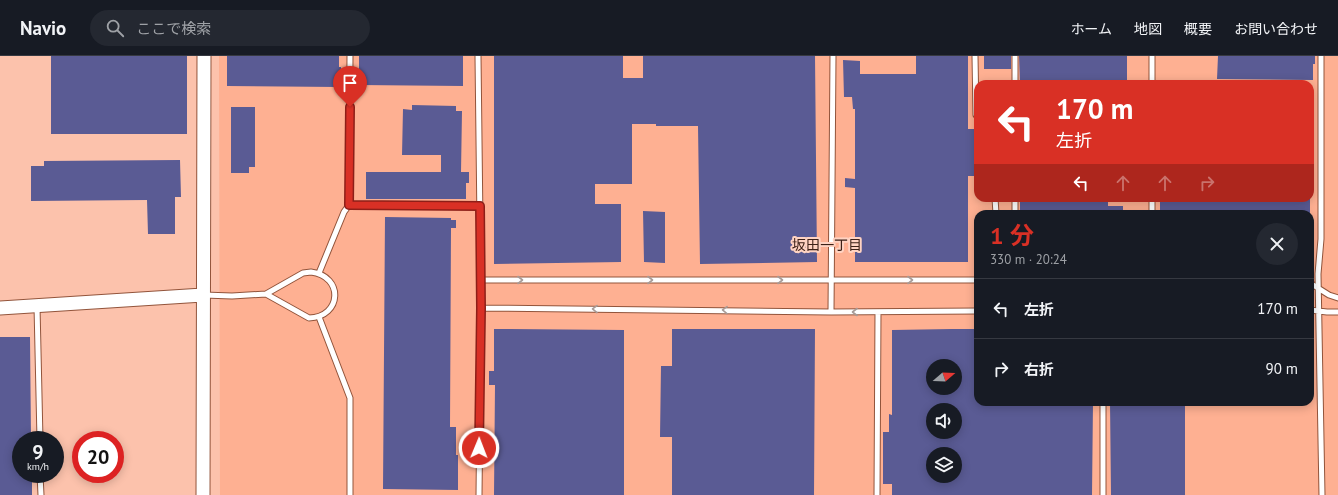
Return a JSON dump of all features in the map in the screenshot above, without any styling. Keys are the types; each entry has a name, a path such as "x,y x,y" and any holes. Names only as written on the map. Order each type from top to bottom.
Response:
{"street":[{"path":"203,495 204,56"},
{"path":"0,308 203,295"}],"lane":[{"path":"318,273 344,212 349,205 350,56"},
{"path":"478,56 481,280 479,495"},
{"path":"831,312 833,56"},
{"path":"975,56 975,80"},
{"path":"1015,56 1015,80"},
{"path":"1152,56 1152,80"},
{"path":"1321,56 1321,239 1319,288 1322,495"},
{"path":"349,205 480,206"},
{"path":"203,295 232,296 266,294 303,273 311,272 326,276 331,282 335,297 329,311 324,316 309,318 266,294"},
{"path":"481,280 974,280"},
{"path":"1314,285 1329,295 1338,298"},
{"path":"37,305 40,431"},
{"path":"481,308 974,312"},
{"path":"1314,310 1338,312"},
{"path":"877,495 878,312"},
{"path":"319,317 350,398 350,495"},
{"path":"1103,406 1103,495"},
{"path":"40,483 41,495"}],"shaded area":[{"path":"219,56 1338,56 1338,495 220,495"}],"building":[{"path":"51,56 187,56 187,134 51,134"},
{"path":"227,56 339,56 341,77 339,77 339,87 227,86"},
{"path":"359,56 463,56 463,86 359,85"},
{"path":"494,56 623,56 623,78 643,78 643,56 815,56 817,262 700,264 698,126 656,126 656,124 632,124 632,184 595,184 595,204 621,204 621,262 494,264"},
{"path":"916,56 968,56 968,129 974,129 974,176 968,176 968,262 855,262 855,188 845,187 845,178 855,179 855,109 853,109 852,97 844,97 843,60 860,61 860,74 916,74"},
{"path":"984,56 1011,56 1011,69 984,69"},
{"path":"1019,56 1127,56 1127,80 1020,80"},
{"path":"1218,56 1315,56 1315,64 1313,64 1313,80 1217,79"},
{"path":"412,105 456,106 456,111 462,111 461,172 469,172 469,183 466,183 466,199 366,199 366,172 441,172 441,155 402,155 403,109 412,110"},
{"path":"231,107 255,107 255,167 249,167 249,173 231,173"},
{"path":"180,160 181,197 175,197 175,234 148,234 147,200 31,201 31,166 44,166 44,161"},
{"path":"1020,202 1108,202 1108,206 1123,206 1123,210 1020,210"},
{"path":"1160,202 1310,202 1310,210 1160,210"},
{"path":"643,211 665,212 665,263 644,262"},
{"path":"385,217 451,218 451,220 456,220 456,228 451,228 450,427 456,427 458,490 383,489"},
{"path":"494,329 624,330 624,495 494,495 495,385 489,385 489,371 494,371"},
{"path":"672,329 815,329 814,495 672,495 672,437 660,437 661,366 672,366"},
{"path":"974,329 974,406 1093,406 1092,495 892,495 892,484 883,484 883,432 889,432 889,414 892,415 892,330"},
{"path":"0,337 30,337 31,431 12,431 12,483 32,483 32,495 0,495"},
{"path":"1110,406 1185,406 1185,495 1111,495"}],"district":[{"name":"坂田一丁目","path":"827,245"}],"route":[{"path":"350,107 349,205 480,206 481,308 479,448"}]}
